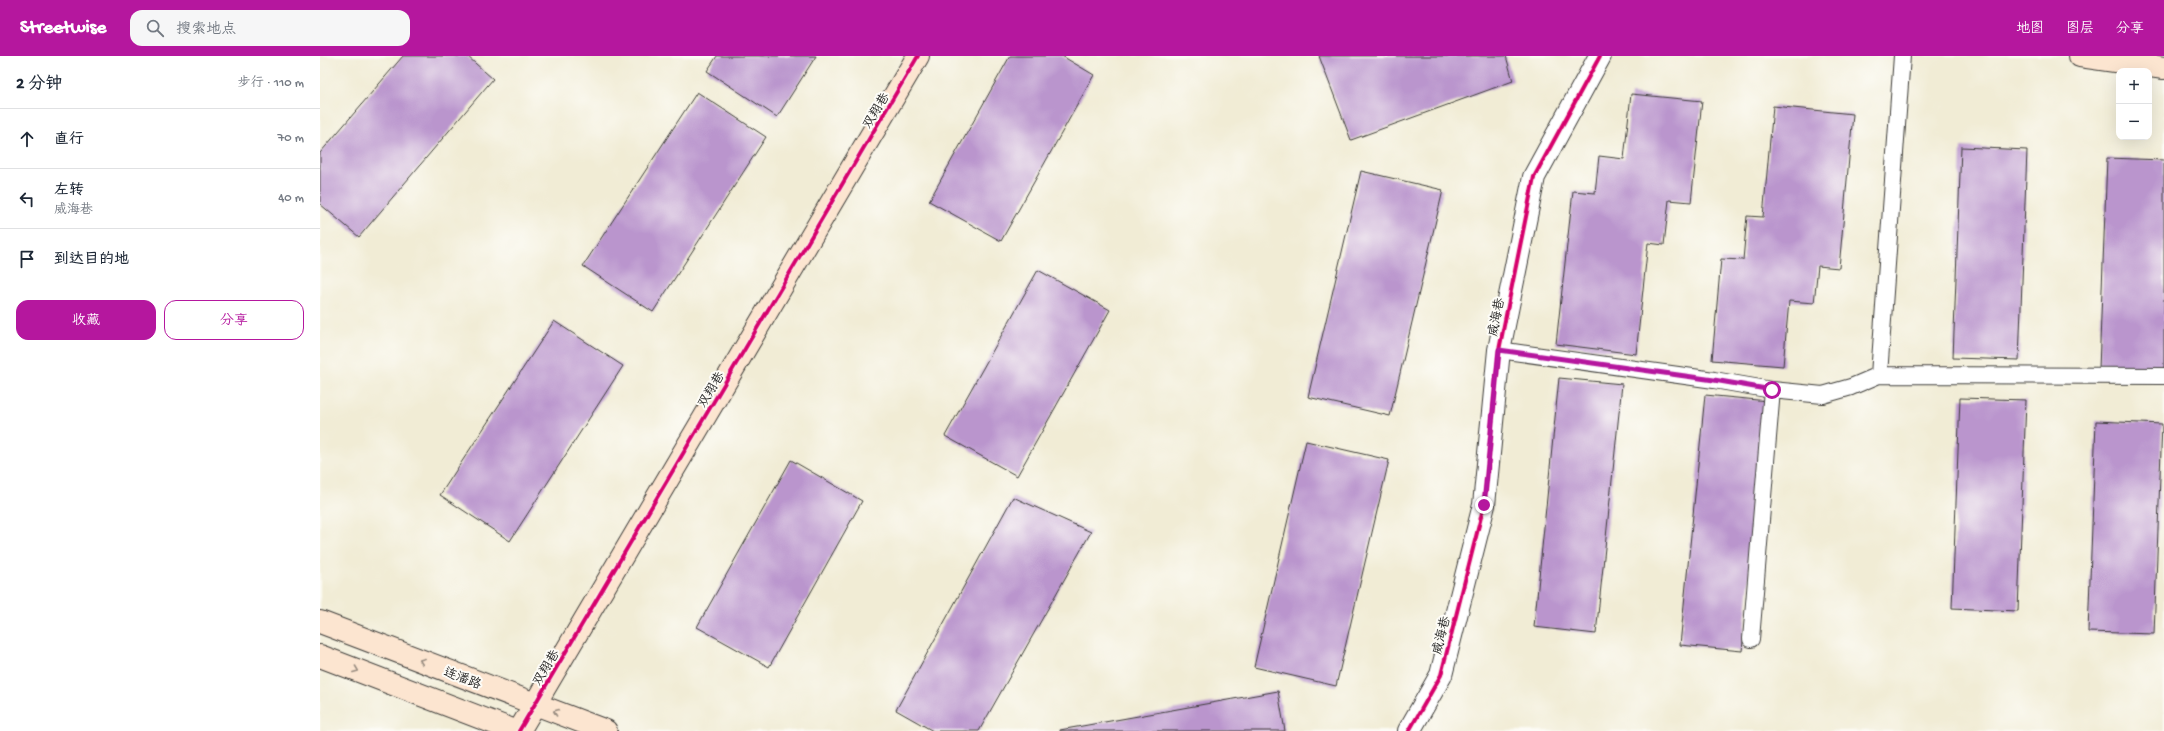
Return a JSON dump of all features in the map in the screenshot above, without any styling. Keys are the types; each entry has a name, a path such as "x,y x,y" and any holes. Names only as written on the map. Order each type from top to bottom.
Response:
{"street":[{"name":"双翔巷","path":"518,731 918,56"},
{"name":"威海巷","path":"1409,731 1441,675 1484,505 1499,350 1534,177 1600,56"},
{"path":"2080,56 2164,68"},
{"name":"连潘路","path":"320,622 606,731"},
{"path":"320,656 515,731"}],"lane":[{"path":"1879,375 1902,56"},
{"path":"1499,350 1714,380 1772,390 1823,395 1851,387 1879,375 2164,376"},
{"path":"1751,639 1772,390"}],"building":[{"path":"403,56 467,56 493,79 359,237 320,204 320,153"},
{"path":"717,56 816,56 777,117 707,71"},
{"path":"1010,56 1062,56 1094,75 1001,241 929,201"},
{"path":"1319,56 1506,56 1513,81 1351,140"},
{"path":"697,92 766,137 653,312 583,266"},
{"path":"1631,94 1702,101 1691,202 1669,200 1664,245 1648,243 1636,354 1556,344 1573,191 1595,193 1599,156 1624,159"},
{"path":"1773,106 1853,114 1839,268 1818,266 1814,303 1789,301 1783,366 1712,360 1721,259 1743,260 1747,216 1763,217"},
{"path":"1961,147 2027,150 2019,360 1953,358"},
{"path":"2107,158 2164,160 2164,371 2099,369"},
{"path":"1361,171 1443,190 1390,416 1308,397"},
{"path":"1038,270 1110,310 1017,476 945,436"},
{"path":"554,321 623,366 510,541 440,495"},
{"path":"1559,378 1622,384 1596,634 1534,627"},
{"path":"1705,395 1768,401 1742,651 1680,645"},
{"path":"1960,398 2026,400 2018,611 1952,608"},
{"path":"2096,421 2162,424 2154,634 2088,632"},
{"path":"1306,441 1389,460 1336,686 1254,667"},
{"path":"791,460 862,501 769,667 697,627"},
{"path":"1013,497 1091,532 979,731 933,731 896,710"},
{"path":"1278,691 1285,731 1060,731 1060,730"}],"cycle path":[{"path":"519,731 918,56"},
{"path":"1409,731 1441,675 1484,505 1499,350 1534,177 1600,56"}],"route":[{"path":"1484,505 1499,350 1714,380 1772,390"}]}
